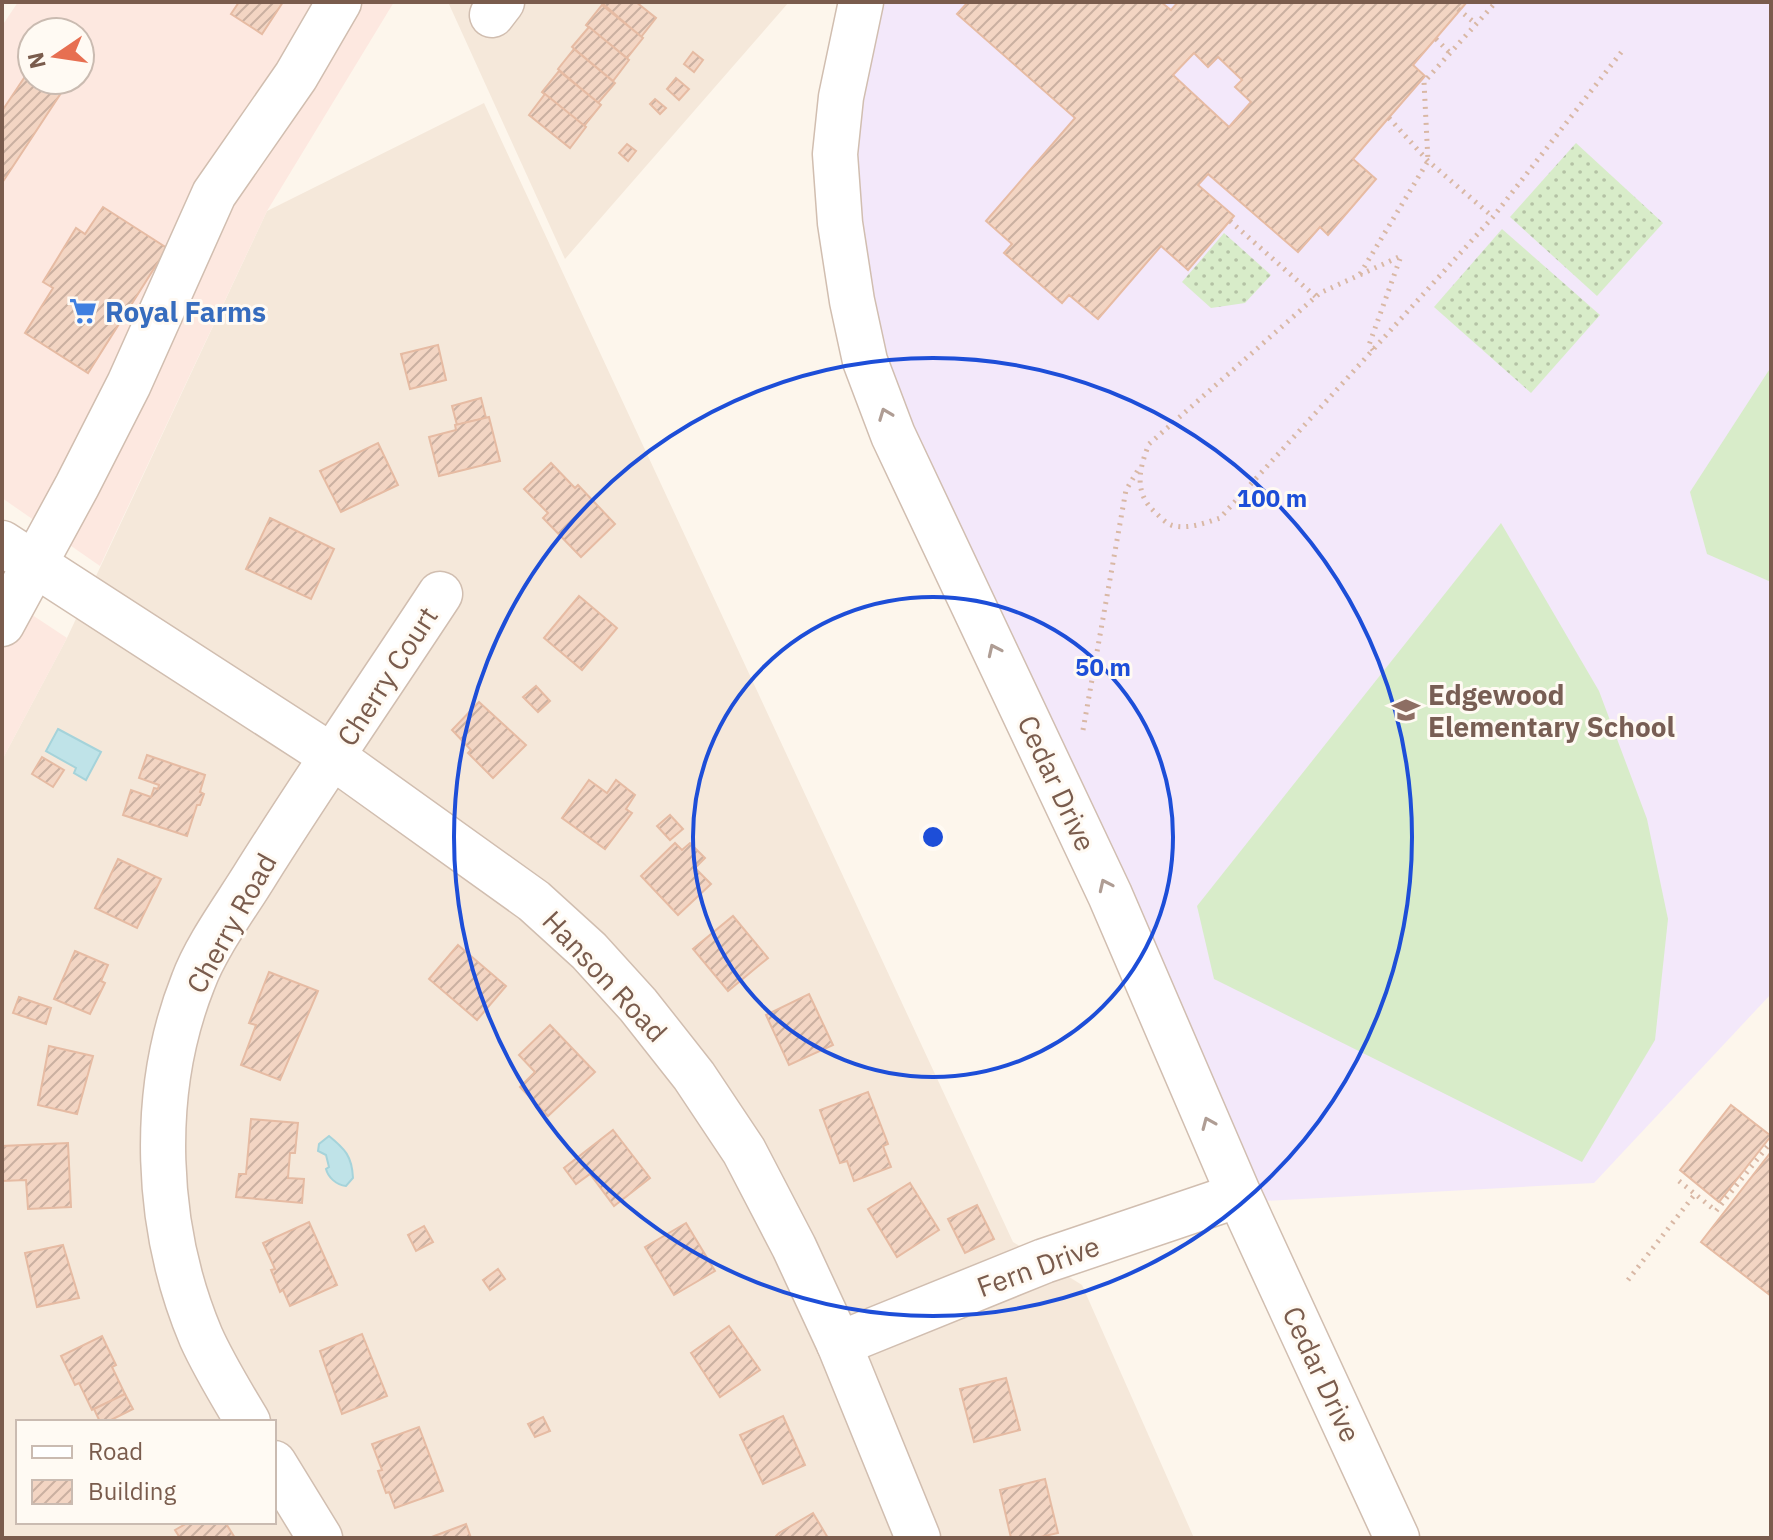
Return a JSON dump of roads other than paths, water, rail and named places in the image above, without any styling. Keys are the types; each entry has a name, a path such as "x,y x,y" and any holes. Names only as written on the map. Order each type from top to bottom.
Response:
{"street":[{"path":"2,624 18,554 129,384 214,194 296,76 339,2"},
{"name":"Cedar Drive","path":"861,2 841,97 835,154 840,223 865,361 893,435 1110,895 1239,1195 1397,1538"},
{"name":"Hanson Road","path":"18,554 333,757 534,901 589,951 638,1005 694,1076 744,1151 794,1247 839,1344 918,1538"},
{"name":"Cherry Court","path":"333,757 440,594"},
{"name":"Cherry Road","path":"247,1420 202,1338 178,1269 166,1199 163,1129 168,1084 172,1054 193,981 281,834 333,757"},
{"name":"Fern Drive","path":"839,1344 1044,1261 1239,1195"},
{"path":"276,1466 320,1538"}],"water":[{"path":"58,729 101,752 86,780 74,773 76,768 46,751"},
{"path":"329,1136 349,1158 353,1178 346,1186 331,1178 326,1169 329,1167 326,1155 318,1151 319,1144"}],"place":[{"name":"Royal Farms","path":"83,311"},
{"name":"Edgewood Elementary School","path":"1406,710"}]}
